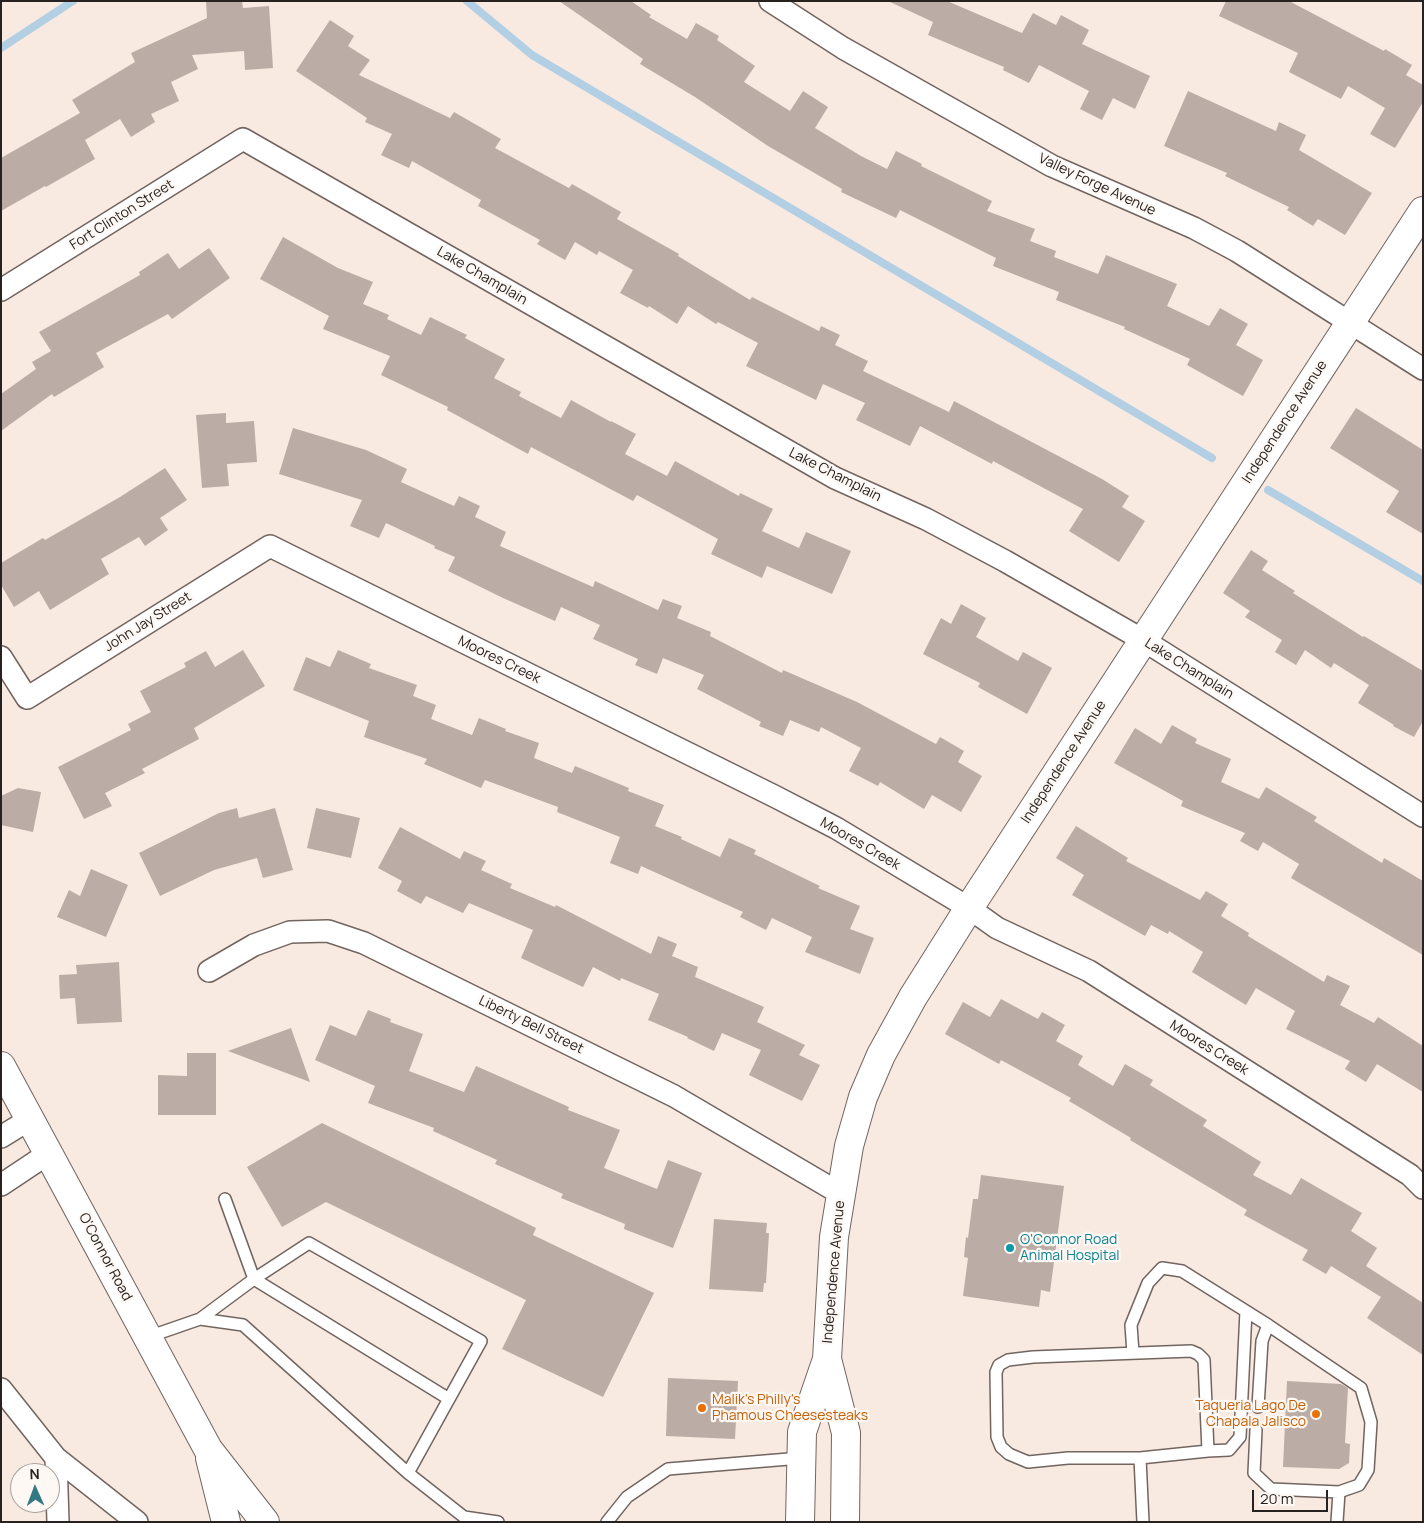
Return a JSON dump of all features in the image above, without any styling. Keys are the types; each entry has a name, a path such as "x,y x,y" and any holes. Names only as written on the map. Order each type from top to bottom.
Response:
{"street":[{"name":"Valley Forge Avenue","path":"770,1 843,48 1052,166 1194,228 1238,251 1423,369"},
{"name":"Fort Clinton Street","path":"1,290 243,139"},
{"name":"Lake Champlain","path":"243,139 835,478 926,519 996,556 1143,640 1423,816"},
{"name":"Independence Avenue","path":"800,1522 802,1432 827,1359 834,1237 849,1146 863,1097 882,1055 913,997 969,908 1423,211"},
{"name":"John Jay Street","path":"1,657 27,698 270,546"},
{"name":"Moores Creek","path":"270,546 836,828 969,908 997,928 1089,971 1410,1175 1423,1188"},
{"name":"Liberty Bell Street","path":"209,971 254,945 290,932 328,932 364,943 674,1096 841,1194"},
{"name":"O'Connor Road","path":"1,1066 208,1449 265,1522"},
{"path":"1,1137 30,1119"},
{"path":"1,1185 49,1153"},
{"name":"Independence Avenue","path":"827,1359 846,1433 845,1522"},
{"path":"1,1390 56,1458 137,1522"},
{"name":"O'Connor Road","path":"208,1449 226,1522"},
{"path":"56,1458 58,1522"}],"lane":[{"path":"225,1199 254,1279 449,1399"},
{"path":"148,1337 200,1319 254,1279 309,1243 481,1341 408,1473"},
{"path":"1133,1353 1132,1325 1148,1283 1162,1268 1182,1271 1268,1325 1361,1388 1371,1422 1368,1470 1358,1484 1339,1492 1271,1489 1254,1473 1256,1430"},
{"path":"1208,1451 1204,1360 1198,1354 1191,1351 1008,1360 999,1364 996,1372 997,1437 1001,1447 1010,1454 1028,1462 1068,1458 1140,1458 1228,1450 1240,1437 1246,1311"},
{"path":"200,1319 243,1325 408,1473 464,1517 498,1522"},
{"path":"1258,1407 1262,1342 1268,1325"},
{"path":"607,1522 627,1497 668,1470 801,1458"},
{"path":"1140,1458 1143,1522"},
{"path":"1337,1522 1339,1492"}],"building":[{"path":"206,1 242,1 243,8 269,6 273,68 245,70 244,51 192,55 198,69 171,82 179,101 151,114 155,122 131,137 120,119 85,140 95,159 1,211 1,158 80,113 72,100 135,62 131,53 207,18"},
{"path":"559,1 631,1 651,15 649,17 687,39 696,23 719,36 717,40 755,66 744,82 790,111 803,91 828,107 815,128 861,156 887,169 896,151 922,164 921,166 992,201 987,211 1035,229 1030,241 1056,251 1054,257 1098,274 1106,255 1177,284 1167,306 1209,326 1220,308 1248,324 1236,345 1263,360 1243,396 1187,365 1190,359 1124,329 1125,327 1056,300 1059,292 993,266 996,258 900,210 896,218 841,192 842,189 768,146 695,97 640,64 643,59"},
{"path":"888,1 947,1 1022,33 1033,13 1056,25 1061,15 1089,30 1082,44 1150,76 1135,109 1113,98 1102,120 1080,109 1089,91 1039,65 1029,83 1003,70 1004,67 928,35 933,22"},
{"path":"1226,1 1289,1 1384,51 1385,49 1412,65 1406,75 1423,85 1423,102 1395,148 1370,134 1385,108 1348,86 1341,99 1289,72 1298,53 1219,16"},
{"path":"330,20 354,36 348,46 370,60 359,75 450,118 454,112 501,139 495,148 569,188 572,184 621,212 617,219 679,254 678,256 750,300 752,297 819,331 821,326 840,335 835,345 868,361 863,371 949,412 954,401 1102,479 1129,496 1122,507 1145,521 1119,562 1069,531 1083,509 993,461 992,464 920,426 910,446 856,420 865,403 823,384 816,400 746,366 758,343 718,322 716,324 688,306 677,324 649,306 648,308 620,293 633,270 599,251 597,255 575,242 565,260 537,244 540,240 478,206 481,200 412,161 409,168 381,155 392,134 365,122 367,118 296,71"},
{"path":"1188,91 1276,131 1279,122 1306,135 1299,150 1372,193 1345,235 1318,219 1313,226 1287,210 1289,207 1225,176 1227,173 1164,146"},
{"path":"283,237 338,268 373,282 363,304 389,315 387,319 421,335 430,317 467,335 465,338 505,359 494,378 521,392 519,396 561,418 571,400 636,434 625,454 667,476 675,461 739,496 740,493 773,509 762,531 799,548 806,532 851,551 832,594 767,566 762,578 711,554 718,539 637,495 633,501 531,447 528,454 447,410 448,407 381,375 390,356 323,329 329,316 260,279"},
{"path":"209,248 230,278 172,319 168,314 96,353 104,367 54,397 52,394 1,431 1,394 36,369 32,362 51,351 39,332 140,275 139,272 168,253 179,269"},
{"path":"1356,408 1423,450 1423,534 1386,512 1399,491 1330,448"},
{"path":"226,413 226,423 254,421 257,462 227,464 229,486 202,488 196,415"},
{"path":"293,428 366,450 407,469 401,482 454,506 459,496 480,506 475,517 506,532 500,546 593,587 595,581 658,610 663,599 682,606 677,618 711,632 710,636 782,673 783,670 857,702 936,744 940,737 964,751 958,762 982,776 961,812 932,795 924,809 880,782 878,786 849,771 861,748 821,727 819,732 790,720 783,736 759,726 761,722 697,689 704,675 663,658 657,674 635,665 638,659 593,639 600,625 561,607 555,621 503,598 448,571 455,557 386,523 379,538 350,526 362,500 279,474"},
{"path":"165,468 187,500 160,518 168,530 145,546 139,537 101,559 109,574 50,610 39,591 14,607 1,585 1,563 120,497"},
{"path":"1251,550 1268,561 1262,570 1295,591 1293,593 1363,637 1423,671 1423,721 1414,737 1358,703 1369,685 1334,663 1331,668 1305,650 1296,665 1275,652 1282,640 1245,617 1250,611 1223,593"},
{"path":"961,604 986,618 976,637 1018,661 1023,652 1052,668 1027,714 978,687 980,683 923,654 941,618 951,624"},
{"path":"243,650 265,686 194,728 199,739 142,769 145,773 105,793 112,806 84,819 58,767 131,730 128,724 151,712 140,691 186,667 184,663 206,651 215,667"},
{"path":"338,650 371,664 369,668 417,685 413,696 436,705 431,719 472,735 479,718 506,729 505,731 539,743 534,758 572,773 575,766 629,788 628,791 664,805 655,826 682,837 681,839 720,857 729,838 756,850 754,854 820,886 818,888 860,906 850,929 874,938 860,974 805,952 812,937 772,918 766,930 740,917 743,912 641,866 638,874 610,863 620,837 557,812 558,807 485,780 481,788 424,764 427,759 364,737 369,721 293,690 306,657 330,667"},
{"path":"1172,725 1197,739 1195,743 1231,759 1221,782 1259,799 1266,787 1317,817 1314,821 1382,863 1384,858 1423,881 1423,955 1291,878 1299,864 1263,842 1258,851 1240,841 1245,833 1181,806 1183,801 1114,763 1135,728 1161,744"},
{"path":"18,788 41,792 33,832 1,825 1,796"},
{"path":"237,808 239,818 275,808 293,870 263,878 257,858 214,870 160,896 139,853 219,813"},
{"path":"316,808 360,818 351,858 307,848"},
{"path":"1076,826 1128,858 1126,861 1200,900 1206,891 1228,904 1221,916 1249,933 1248,936 1324,982 1327,975 1350,986 1340,1005 1374,1023 1378,1017 1423,1046 1423,1092 1377,1064 1366,1082 1345,1069 1350,1061 1286,1029 1295,1011 1256,988 1246,1005 1192,972 1203,952 1169,931 1168,934 1151,925 1145,936 1072,895 1084,875 1056,858"},
{"path":"400,827 460,859 464,851 486,861 481,870 512,884 510,888 555,907 556,905 651,954 658,936 677,944 672,956 698,967 695,977 764,1007 757,1022 805,1045 799,1055 820,1065 802,1101 749,1075 761,1050 722,1033 714,1051 688,1037 648,1020 659,994 621,978 620,981 593,967 583,987 521,958 533,930 469,903 463,913 426,896 421,904 397,891 402,881 378,868"},
{"path":"91,869 128,885 106,937 57,917 69,890 80,896"},
{"path":"119,962 122,1022 77,1024 75,998 60,999 59,975 77,974 76,965"},
{"path":"1001,999 1038,1019 1042,1012 1065,1025 1056,1041 1083,1056 1078,1065 1113,1086 1125,1064 1153,1080 1150,1085 1207,1120 1203,1126 1261,1162 1253,1175 1291,1195 1301,1178 1362,1213 1351,1231 1377,1248 1366,1266 1423,1303 1423,1355 1367,1318 1381,1297 1331,1266 1326,1274 1302,1260 1308,1250 1244,1215 1247,1210 1130,1140 1131,1138 1069,1101 1071,1098 1001,1060 999,1064 945,1034 963,1002 990,1017"},
{"path":"368,1010 391,1019 390,1022 423,1034 409,1071 464,1092 476,1066 569,1107 568,1110 620,1130 604,1168 657,1189 668,1160 702,1173 673,1248 624,1229 625,1224 561,1198 563,1194 495,1164 497,1160 433,1131 434,1128 368,1103 375,1086 315,1060 330,1025 356,1036"},
{"path":"291,1028 310,1082 228,1051"},
{"path":"187,1053 216,1053 216,1115 158,1115 158,1075 187,1076"},
{"path":"322,1123 536,1228 533,1235 654,1293 603,1397 502,1349 526,1300 326,1202 282,1227 247,1167"},
{"name":"O'Connor Road Animal Hospital","path":"981,1175 1064,1186 1050,1292 1041,1290 1039,1307 963,1296 968,1258 964,1257 966,1237 968,1238 973,1199 978,1199"},
{"path":"714,1219 767,1223 766,1233 769,1233 766,1283 764,1283 763,1292 709,1289"},
{"name":"Malik's Philly's Phamous Cheesesteaks","path":"668,1378 738,1381 735,1439 666,1436"},
{"name":"Taqueria Lago De Chapala Jalisco","path":"1287,1381 1341,1384 1348,1388 1345,1443 1350,1444 1349,1463 1339,1469 1283,1467"}],"waterway":[{"path":"1,48 73,1"},
{"path":"467,1 532,55 1212,458"},
{"path":"1268,490 1423,581"}],"place":[{"name":"O'Connor Road Animal Hospital","path":"1010,1248"},
{"name":"Malik's Philly's Phamous Cheesesteaks","path":"702,1408"},
{"name":"Taqueria Lago De Chapala Jalisco","path":"1316,1414"}]}
